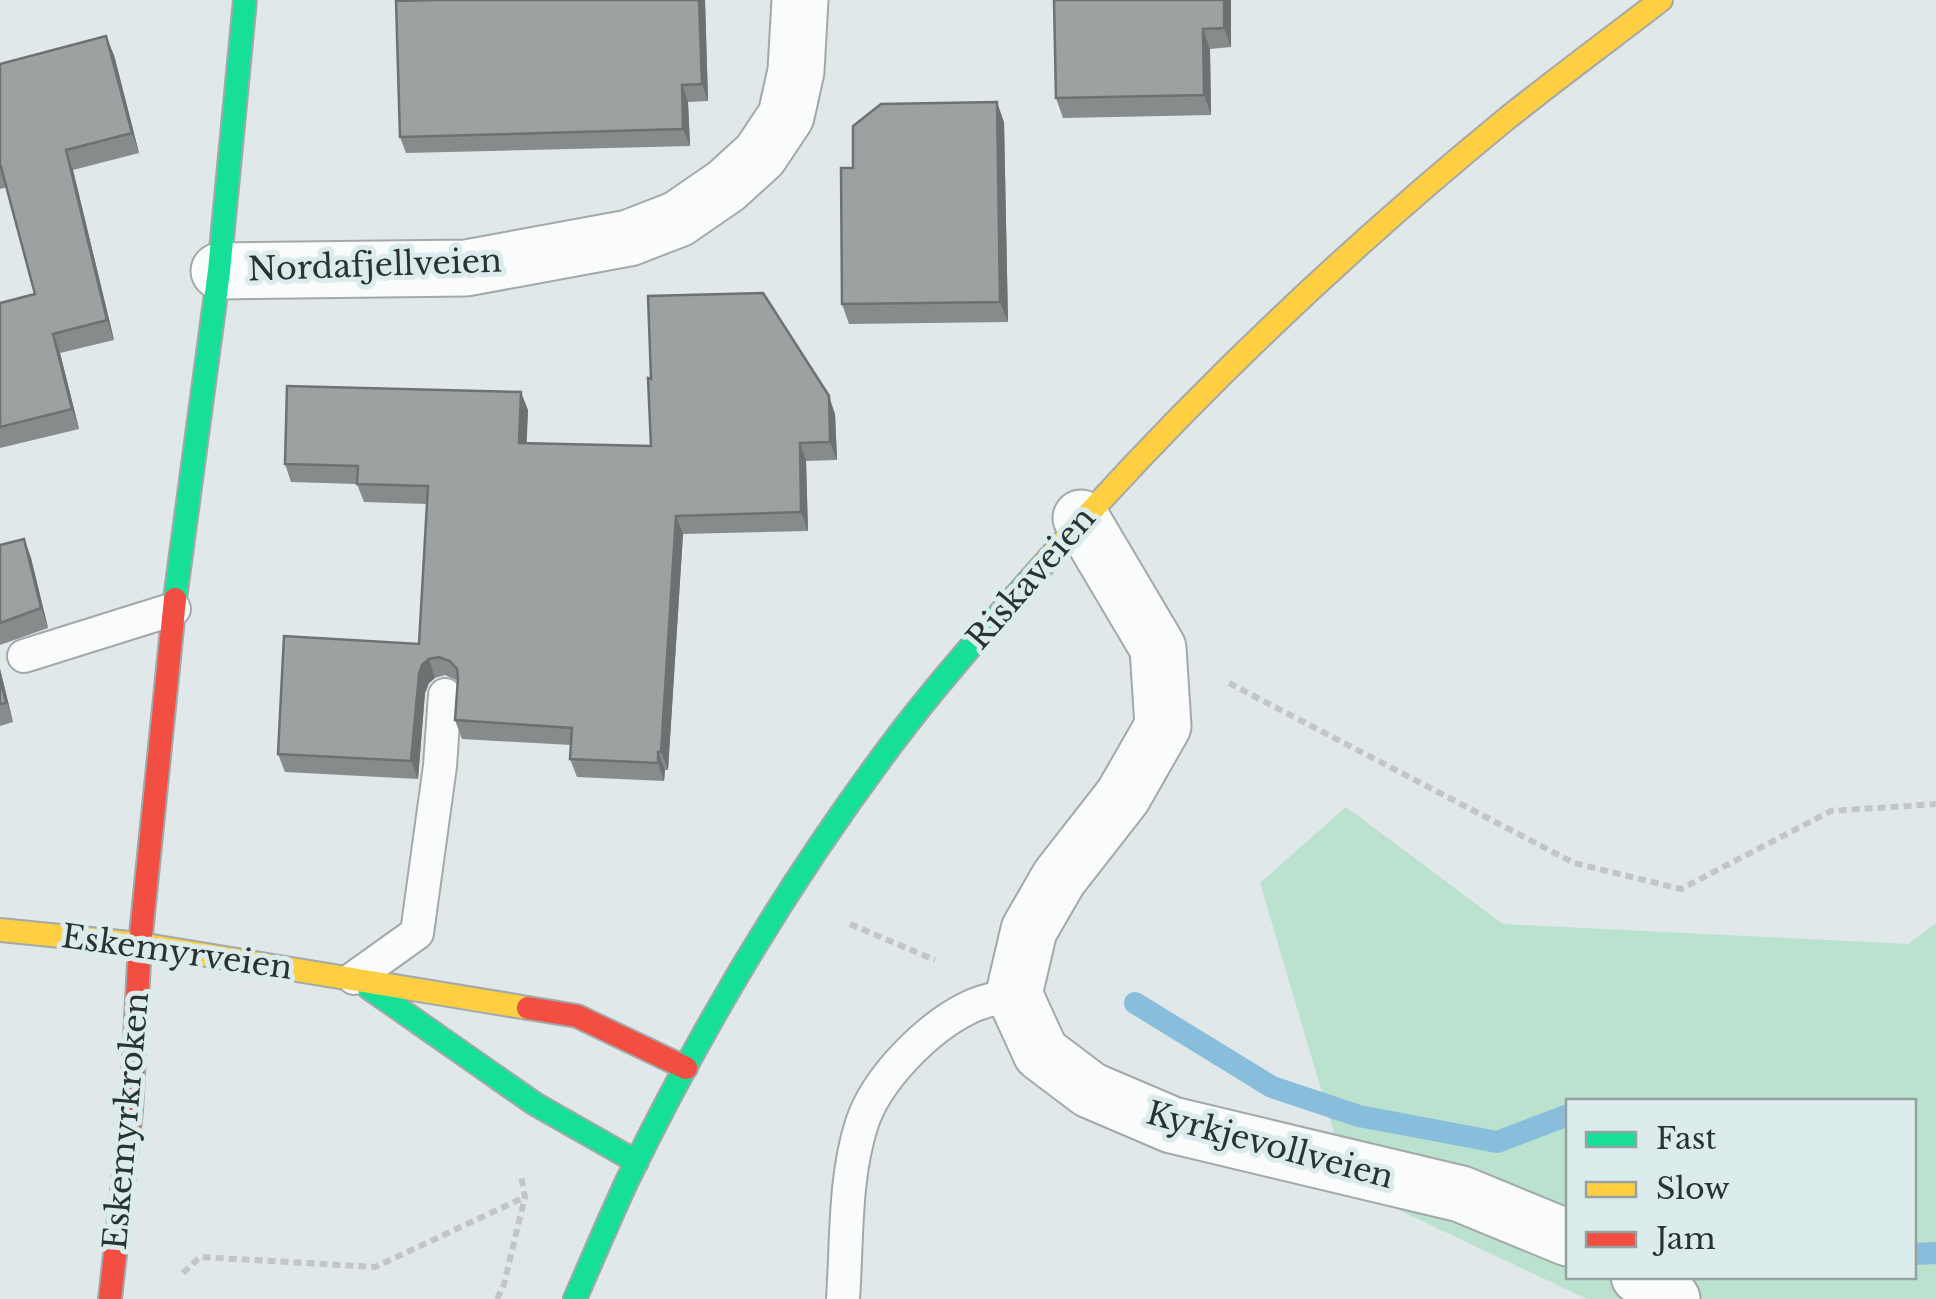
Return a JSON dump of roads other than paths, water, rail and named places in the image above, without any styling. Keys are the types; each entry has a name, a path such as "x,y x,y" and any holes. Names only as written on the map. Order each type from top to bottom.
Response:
{"street":[{"name":"Nordafjellveien","path":"140,944 174,610 219,270 244,0"},
{"name":"Nordafjellveien","path":"219,270 466,268 629,238 678,219 726,186 760,155 786,116 796,71 800,0"},
{"name":"Riskaveien","path":"575,1299 636,1162 686,1068 788,896 893,742 956,664 1081,518 1286,312 1486,137 1660,0"},
{"path":"1014,994 1029,930 1059,878 1123,796 1163,726 1158,648 1081,518"},
{"name":"Eskemyrveien","path":"0,930 140,944 577,1016 686,1068"},
{"name":"Eskemyrkroken","path":"110,1299 132,1111 140,944"},
{"name":"Eskemyrveien","path":"354,978 535,1104 636,1162"},
{"name":"Kyrkjevollveien","path":"1014,994 1041,1053 1090,1090 1172,1125 1461,1194 1566,1237"},
{"path":"1643,1279 1672,1299"}],"lane":[{"path":"24,656 174,610"},
{"path":"354,978 417,933 446,695"},
{"path":"843,1299 856,1147 873,1100 897,1066 948,1019 973,1005 1014,994"}],"waterway":[{"path":"1135,1003 1272,1087 1359,1116 1497,1142 1566,1116"},
{"path":"1916,1254 1936,1253"}]}
